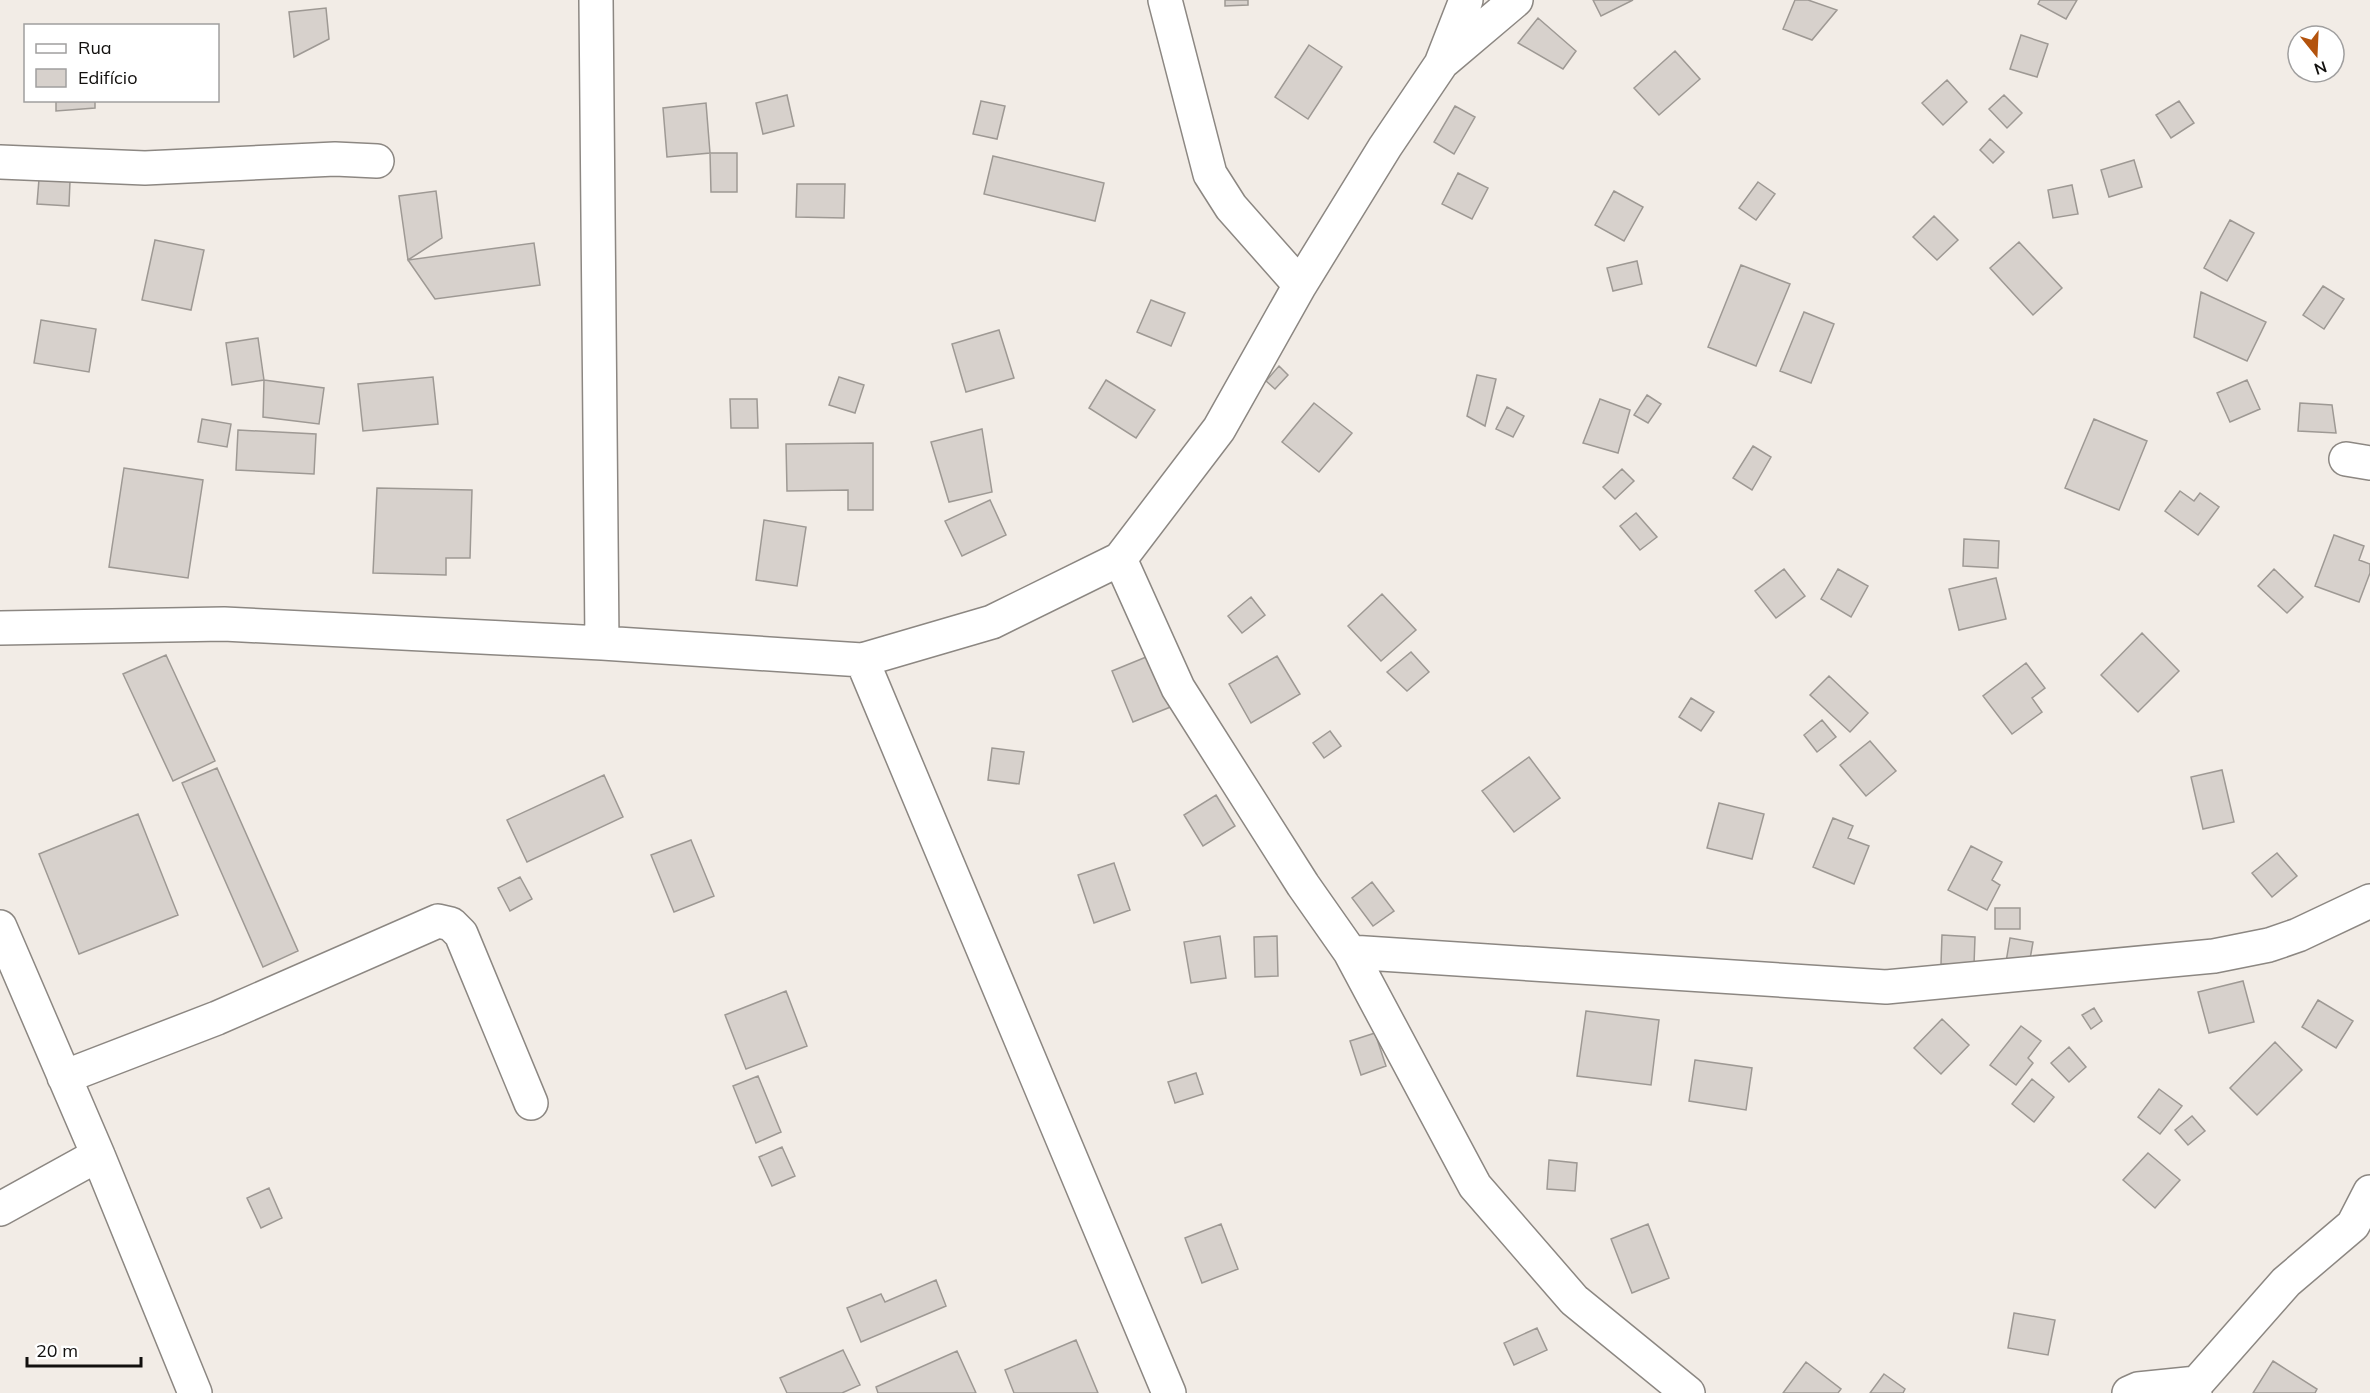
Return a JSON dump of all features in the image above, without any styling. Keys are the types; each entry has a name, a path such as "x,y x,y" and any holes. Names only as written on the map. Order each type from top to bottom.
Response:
{"street":[{"path":"596,0 602,643"},
{"path":"1165,0 1209,174 1231,207 1300,285"},
{"path":"0,628 224,624 602,643 862,660 992,622 1120,559 1218,429 1300,285 1385,147 1441,64 1466,0"},
{"path":"1441,64 1516,0"},
{"path":"0,162 145,168 335,159 377,161"},
{"path":"1120,559 1178,688 1303,885 1350,952 1475,1186 1574,1300 1688,1393"},
{"path":"862,660 1169,1393"},
{"path":"1350,952 1886,987 2214,956 2269,945 2298,935 2370,901"},
{"path":"64,1077 217,1018 438,921 452,924 461,934 531,1103"},
{"path":"0,927 98,1155 195,1393"},
{"path":"0,1209 98,1155"},
{"path":"2129,1393 2138,1389 2195,1388 2286,1282 2361,1223 2370,1192"}],"building":[{"path":"1225,0 1248,0 1248,5 1225,6"},
{"path":"1593,0 1633,0 1601,16"},
{"path":"1795,0 1808,0 1837,10 1812,40 1783,29"},
{"path":"2040,0 2077,0 2066,19 2038,4"},
{"path":"326,8 329,39 294,57 289,12"},
{"path":"1538,18 1576,51 1563,69 1518,43"},
{"path":"2021,35 2048,44 2037,77 2010,69"},
{"path":"1309,45 1342,67 1308,119 1275,97"},
{"path":"1675,51 1700,79 1659,115 1634,88"},
{"path":"1947,80 1967,102 1943,125 1922,103"},
{"path":"787,95 794,126 763,134 756,103"},
{"path":"2004,95 2022,113 2007,128 1989,109"},
{"path":"981,101 1005,106 997,139 973,134"},
{"path":"2179,101 2194,123 2171,138 2156,115"},
{"path":"56,102 95,102 95,108 56,111"},
{"path":"706,103 710,153 667,157 663,108"},
{"path":"1455,106 1475,117 1454,154 1434,142"},
{"path":"1990,139 2004,152 1993,163 1980,150"},
{"path":"710,153 737,153 737,192 711,192"},
{"path":"993,156 1104,183 1095,221 984,194"},
{"path":"2134,160 2142,187 2109,197 2101,170"},
{"path":"1458,173 1488,188 1472,219 1442,204"},
{"path":"39,179 70,181 69,206 37,204"},
{"path":"1758,182 1775,194 1756,220 1739,208"},
{"path":"797,184 845,184 844,218 796,217"},
{"path":"2072,185 2078,214 2053,218 2048,190"},
{"path":"436,191 442,238 408,260 399,196"},
{"path":"1614,191 1643,207 1624,241 1595,225"},
{"path":"1934,216 1958,240 1937,260 1913,237"},
{"path":"2230,220 2254,233 2227,281 2204,268"},
{"path":"155,240 204,250 191,310 142,300"},
{"path":"2019,242 2062,288 2033,315 1990,268"},
{"path":"534,243 540,285 435,299 408,260"},
{"path":"1637,261 1642,284 1613,291 1607,268"},
{"path":"1741,265 1790,284 1756,366 1708,347"},
{"path":"2323,286 2344,299 2324,329 2303,315"},
{"path":"2201,292 2266,322 2247,361 2194,337"},
{"path":"1151,300 1185,313 1171,346 1137,332"},
{"path":"1804,312 1834,324 1811,383 1780,371"},
{"path":"41,320 96,329 89,372 34,363"},
{"path":"999,330 1014,378 966,392 952,344"},
{"path":"258,338 264,380 232,385 226,343"},
{"path":"1279,366 1288,375 1275,389 1266,381"},
{"path":"1477,375 1496,379 1485,426 1467,416"},
{"path":"433,377 438,424 363,431 358,384"},
{"path":"839,377 864,385 855,413 829,405"},
{"path":"264,380 324,388 319,424 263,417"},
{"path":"1106,380 1155,410 1136,438 1089,408"},
{"path":"2247,380 2260,409 2230,422 2217,393"},
{"path":"1647,395 1661,404 1648,423 1634,415"},
{"path":"730,399 757,399 758,428 731,428"},
{"path":"1600,399 1630,410 1618,453 1583,443"},
{"path":"1314,403 1352,433 1319,472 1282,442"},
{"path":"2300,403 2332,405 2336,433 2298,431"},
{"path":"1507,407 1524,416 1513,437 1496,429"},
{"path":"202,419 231,424 227,447 198,442"},
{"path":"2094,419 2147,441 2119,510 2065,488"},
{"path":"982,429 992,492 949,502 931,442"},
{"path":"238,430 316,434 314,474 236,470"},
{"path":"873,443 873,510 848,510 848,490 787,491 786,444"},
{"path":"1753,446 1771,457 1752,490 1733,478"},
{"path":"124,468 203,480 188,578 109,567"},
{"path":"1622,469 1634,481 1615,499 1603,487"},
{"path":"377,488 472,490 470,558 446,558 446,575 373,573"},
{"path":"2180,491 2194,501 2200,493 2219,507 2198,535 2165,511"},
{"path":"990,500 1006,535 962,556 945,521"},
{"path":"1636,513 1657,537 1640,550 1620,526"},
{"path":"764,520 806,527 797,586 756,580"},
{"path":"2334,535 2364,546 2359,560 2370,564 2370,573 2359,602 2315,586"},
{"path":"1964,539 1999,541 1998,568 1963,566"},
{"path":"1784,569 1805,596 1776,618 1755,591"},
{"path":"1838,569 1868,586 1851,617 1821,599"},
{"path":"2274,569 2303,597 2287,613 2258,586"},
{"path":"1996,578 2006,619 1959,630 1949,589"},
{"path":"1382,594 1416,630 1381,661 1348,626"},
{"path":"1251,597 1265,615 1242,633 1228,616"},
{"path":"2142,633 2179,671 2138,712 2101,675"},
{"path":"1411,652 1429,672 1407,691 1387,672"},
{"path":"166,655 215,761 173,781 123,674"},
{"path":"1151,655 1173,706 1133,722 1112,671"},
{"path":"1277,656 1300,694 1251,723 1229,684"},
{"path":"2026,663 2045,688 2032,698 2042,712 2012,734 1983,696"},
{"path":"1829,676 1868,713 1850,732 1810,695"},
{"path":"1691,698 1714,712 1701,731 1679,717"},
{"path":"1822,720 1836,737 1817,752 1804,735"},
{"path":"1330,731 1341,746 1324,758 1313,743"},
{"path":"1870,741 1896,771 1866,796 1840,765"},
{"path":"992,748 1024,752 1019,784 988,780"},
{"path":"1529,757 1560,798 1514,832 1482,791"},
{"path":"217,768 298,951 263,967 182,783"},
{"path":"2222,770 2234,822 2203,829 2191,777"},
{"path":"604,775 623,817 527,862 507,820"},
{"path":"1216,795 1235,826 1203,846 1184,815"},
{"path":"1719,803 1764,814 1752,859 1707,848"},
{"path":"138,814 178,915 79,954 39,854"},
{"path":"1833,818 1853,826 1848,838 1869,846 1854,884 1813,867"},
{"path":"691,840 714,896 674,912 651,855"},
{"path":"1971,846 2002,862 1992,880 2000,885 1987,910 1948,890"},
{"path":"2277,853 2297,876 2272,897 2252,873"},
{"path":"1114,863 1130,910 1094,923 1078,875"},
{"path":"520,877 532,899 510,911 498,888"},
{"path":"1372,882 1394,911 1373,926 1352,898"},
{"path":"1995,908 2020,908 2020,929 1995,929"},
{"path":"1942,935 1975,937 1974,965 1941,964"},
{"path":"1220,936 1226,978 1191,983 1184,942"},
{"path":"1277,936 1278,976 1255,977 1254,937"},
{"path":"2010,938 2033,942 2029,965 2006,962"},
{"path":"2243,981 2254,1022 2209,1033 2198,992"},
{"path":"786,991 807,1046 746,1069 725,1015"},
{"path":"2318,1000 2353,1021 2336,1048 2302,1027"},
{"path":"2094,1008 2102,1021 2091,1029 2082,1015"},
{"path":"1586,1011 1659,1020 1651,1085 1577,1076"},
{"path":"1942,1019 1969,1045 1941,1074 1914,1048"},
{"path":"2021,1026 2041,1041 2028,1058 2033,1063 2016,1085 1990,1065"},
{"path":"1375,1033 1386,1066 1361,1075 1350,1041"},
{"path":"2275,1042 2302,1070 2257,1115 2230,1088"},
{"path":"2069,1047 2086,1067 2069,1082 2051,1063"},
{"path":"1695,1060 1752,1068 1746,1110 1689,1101"},
{"path":"1196,1073 1203,1094 1175,1103 1168,1082"},
{"path":"758,1076 781,1132 756,1143 733,1086"},
{"path":"2032,1079 2054,1097 2034,1122 2012,1104"},
{"path":"2159,1089 2182,1106 2160,1134 2138,1117"},
{"path":"2192,1116 2205,1131 2188,1145 2175,1130"},
{"path":"782,1147 795,1176 772,1186 759,1157"},
{"path":"2148,1153 2180,1180 2155,1208 2123,1180"},
{"path":"1549,1160 1577,1163 1575,1191 1547,1189"},
{"path":"269,1188 282,1218 261,1228 247,1198"},
{"path":"1221,1224 1238,1269 1202,1283 1185,1238"},
{"path":"1648,1224 1669,1278 1632,1293 1611,1239"},
{"path":"936,1280 946,1306 861,1342 847,1308 881,1294 885,1302"},
{"path":"2014,1313 2055,1320 2048,1355 2008,1348"},
{"path":"1537,1328 1547,1350 1514,1365 1504,1343"},
{"path":"1076,1340 1098,1393 1014,1393 1005,1370"},
{"path":"843,1350 860,1385 842,1393 787,1393 780,1378"},
{"path":"957,1351 976,1393 878,1393 876,1387"},
{"path":"2273,1361 2317,1389 2315,1393 2253,1393"},
{"path":"1806,1362 1841,1389 1838,1393 1783,1393"},
{"path":"1884,1374 1905,1389 1903,1393 1870,1393"}]}
